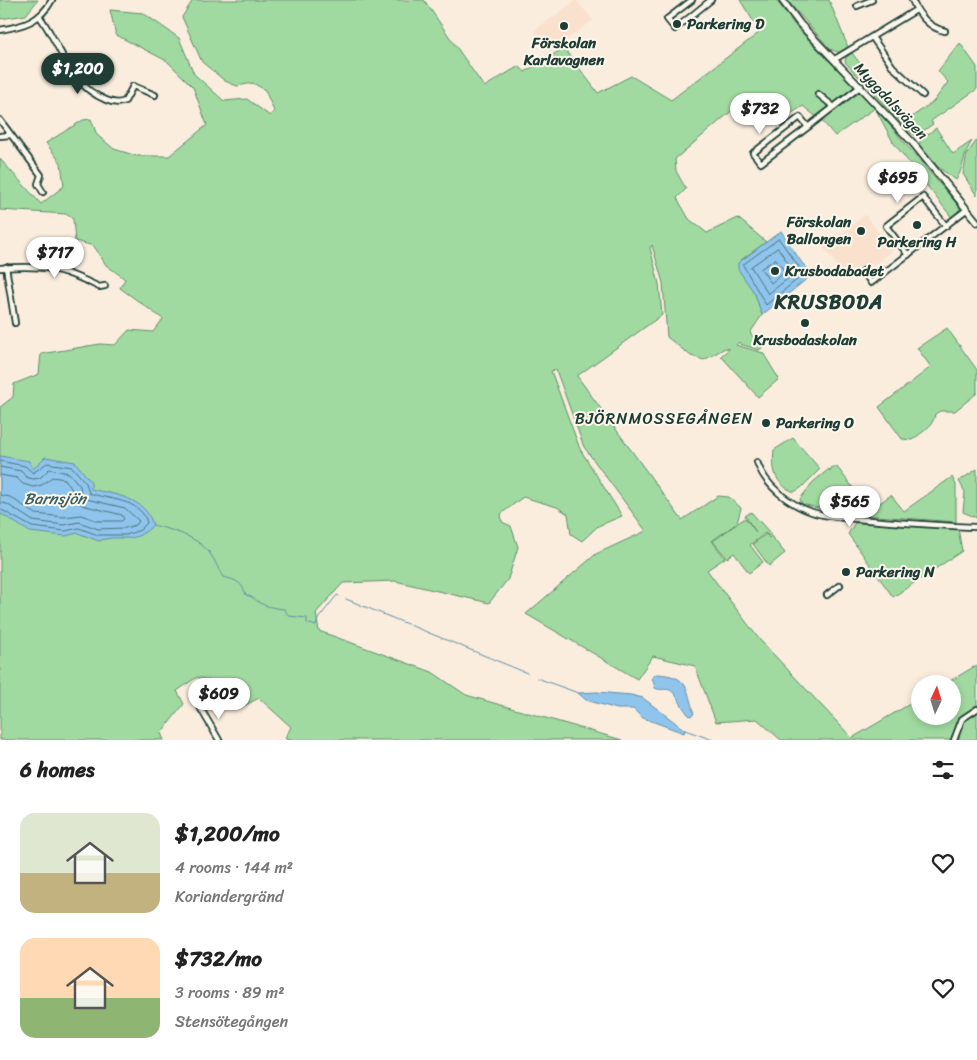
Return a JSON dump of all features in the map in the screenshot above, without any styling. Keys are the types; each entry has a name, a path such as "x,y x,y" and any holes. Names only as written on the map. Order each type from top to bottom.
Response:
{"street":[{"path":"0,30 30,23 40,17 52,0"},
{"path":"692,0 667,19 675,28 711,0"},
{"name":"Myggdalsvägen","path":"782,0 800,24 861,86 912,142 977,222"},
{"path":"857,6 872,0"},
{"path":"912,0 916,10 936,29 945,31"},
{"path":"835,59 916,10"},
{"path":"40,17 54,38 70,71 88,92 110,102 120,103 125,101 133,86 155,95"},
{"path":"872,37 893,67 923,95"},
{"path":"808,127 800,117 753,153 761,163 808,127 834,106 861,86"},
{"path":"818,94 834,106"},
{"path":"0,120 41,175 38,184 43,192"},
{"path":"0,136 10,135"},
{"path":"908,255 886,226 923,197 946,226"},
{"path":"863,271 871,283 966,210"},
{"path":"0,268 36,266 64,271 100,287 105,286"},
{"path":"6,267 15,323"},
{"path":"757,462 762,475 784,496 800,507 818,514 891,522 977,526"},
{"path":"827,595 840,585"},
{"path":"201,709 220,740"},
{"path":"954,740 962,719 977,709"}],"shaded area":[{"name":"Förskolan Karlavagnen","path":"576,0 593,20 550,52 534,31"},
{"name":"Förskolan Ballongen","path":"865,215 893,250 874,265 859,267 845,277 823,247"}],"green space":[{"path":"0,0 38,0 26,15 0,19"},
{"path":"193,0 424,0 484,87 519,66 525,72 564,48 598,93 631,76 671,100 760,32 740,0 776,0 796,27 875,108 835,136 824,123 803,106 789,115 767,97 749,96 675,159 676,171 686,189 677,198 689,219 707,233 738,218 766,242 741,260 738,266 755,294 762,315 750,333 762,348 759,350 739,342 736,345 763,353 779,379 758,397 721,356 729,349 725,348 704,360 691,356 667,337 663,283 652,245 650,248 659,284 662,315 577,376 682,520 718,496 729,497 741,508 737,523 712,541 725,558 707,570 759,639 852,738 911,703 911,725 961,725 960,675 977,665 977,740 781,740 757,719 716,722 695,666 653,656 637,679 526,614 596,554 646,531 584,447 556,370 551,371 580,449 622,516 598,526 582,541 571,534 568,514 557,507 523,497 501,514 502,522 511,526 518,547 508,579 489,603 395,581 343,583 316,613 319,631 432,672 466,695 622,740 287,740 285,738 291,727 259,698 240,708 219,683 197,677 177,691 184,704 161,733 164,740 0,740 0,407 13,397 14,384 39,374 41,354 100,344 115,345 129,330 153,332 163,319 120,288 125,279 106,265 94,246 75,241 73,219 66,214 0,210 0,159 41,204 64,186 61,163 46,143 83,120 91,119 97,135 114,149 137,156 169,156 207,125 193,87 167,61 116,35 110,10 143,13 179,38 194,74 224,101 247,99 270,116 274,111 265,90 253,83 237,86 225,81 202,62 182,17"},
{"path":"787,0 829,0 848,47 840,53 830,49"},
{"path":"960,43 977,67 977,89 931,121 933,124 916,136 908,131 845,62 846,57 852,53 887,98 909,119 934,101 948,82 938,71"},
{"path":"875,108 960,208 953,219 893,142"},
{"path":"936,128 953,154 972,141 956,180 938,167 919,145 921,139"},
{"path":"977,140 977,196 963,174 967,154"},
{"path":"947,328 977,370 977,393 955,411 940,411 935,414 930,426 912,440 902,439 879,407 931,367 917,348"},
{"path":"793,438 820,469 801,488 794,492 787,489 778,480 773,463 774,450"},
{"path":"832,467 837,467 870,510 891,495 904,511 952,477 956,485 956,522 838,513 802,504 800,499 813,482 829,469 830,471"},
{"path":"977,469 977,518 963,512 965,492 959,481"},
{"path":"751,512 771,534 769,536 765,533 750,545 763,562 749,573 734,553 727,558 713,541 745,518 756,532 745,516"},
{"path":"855,523 958,528 962,551 893,597 848,534"},
{"path":"766,534 769,538 771,536 785,553 769,566 753,544"}],"water":[{"name":"Krusbodabadet","path":"781,231 802,263 813,274 762,315 755,294 738,269 738,263"},
{"name":"Barnsjön","path":"0,456 29,461 33,469 45,457 75,462 91,482 91,489 119,496 136,503 143,508 153,525 145,532 132,538 114,538 99,541 78,533 65,536 30,532 0,513"},
{"path":"657,674 676,678 685,685 694,714 690,716 673,692 668,689 655,688 652,677"},
{"path":"597,692 643,698 685,730 684,733 643,718 633,709 617,709 586,700 578,693"}],"waterway":[{"path":"153,525 183,534 204,546 223,577 238,582 243,587 246,595 260,603 284,609 289,616 307,618 307,623 316,626 318,619 337,595 339,596"},
{"path":"346,599 527,673"},
{"path":"537,678 578,693"},
{"path":"685,730 713,740"}],"place":[{"name":"Parkering D","path":"677,24"},
{"name":"Förskolan Karlavagnen","path":"564,26"},
{"name":"Parkering H","path":"917,225"},
{"name":"Förskolan Ballongen","path":"861,231"},
{"name":"Krusbodabadet","path":"775,271"},
{"name":"Krusbodaskolan","path":"805,323"},
{"name":"Parkering O","path":"766,423"},
{"name":"Parkering N","path":"846,572"}],"district":[{"name":"KRUSBODA","path":"829,302"},
{"name":"BJÖRNMOSSEGÅNGEN","path":"664,418"}]}
